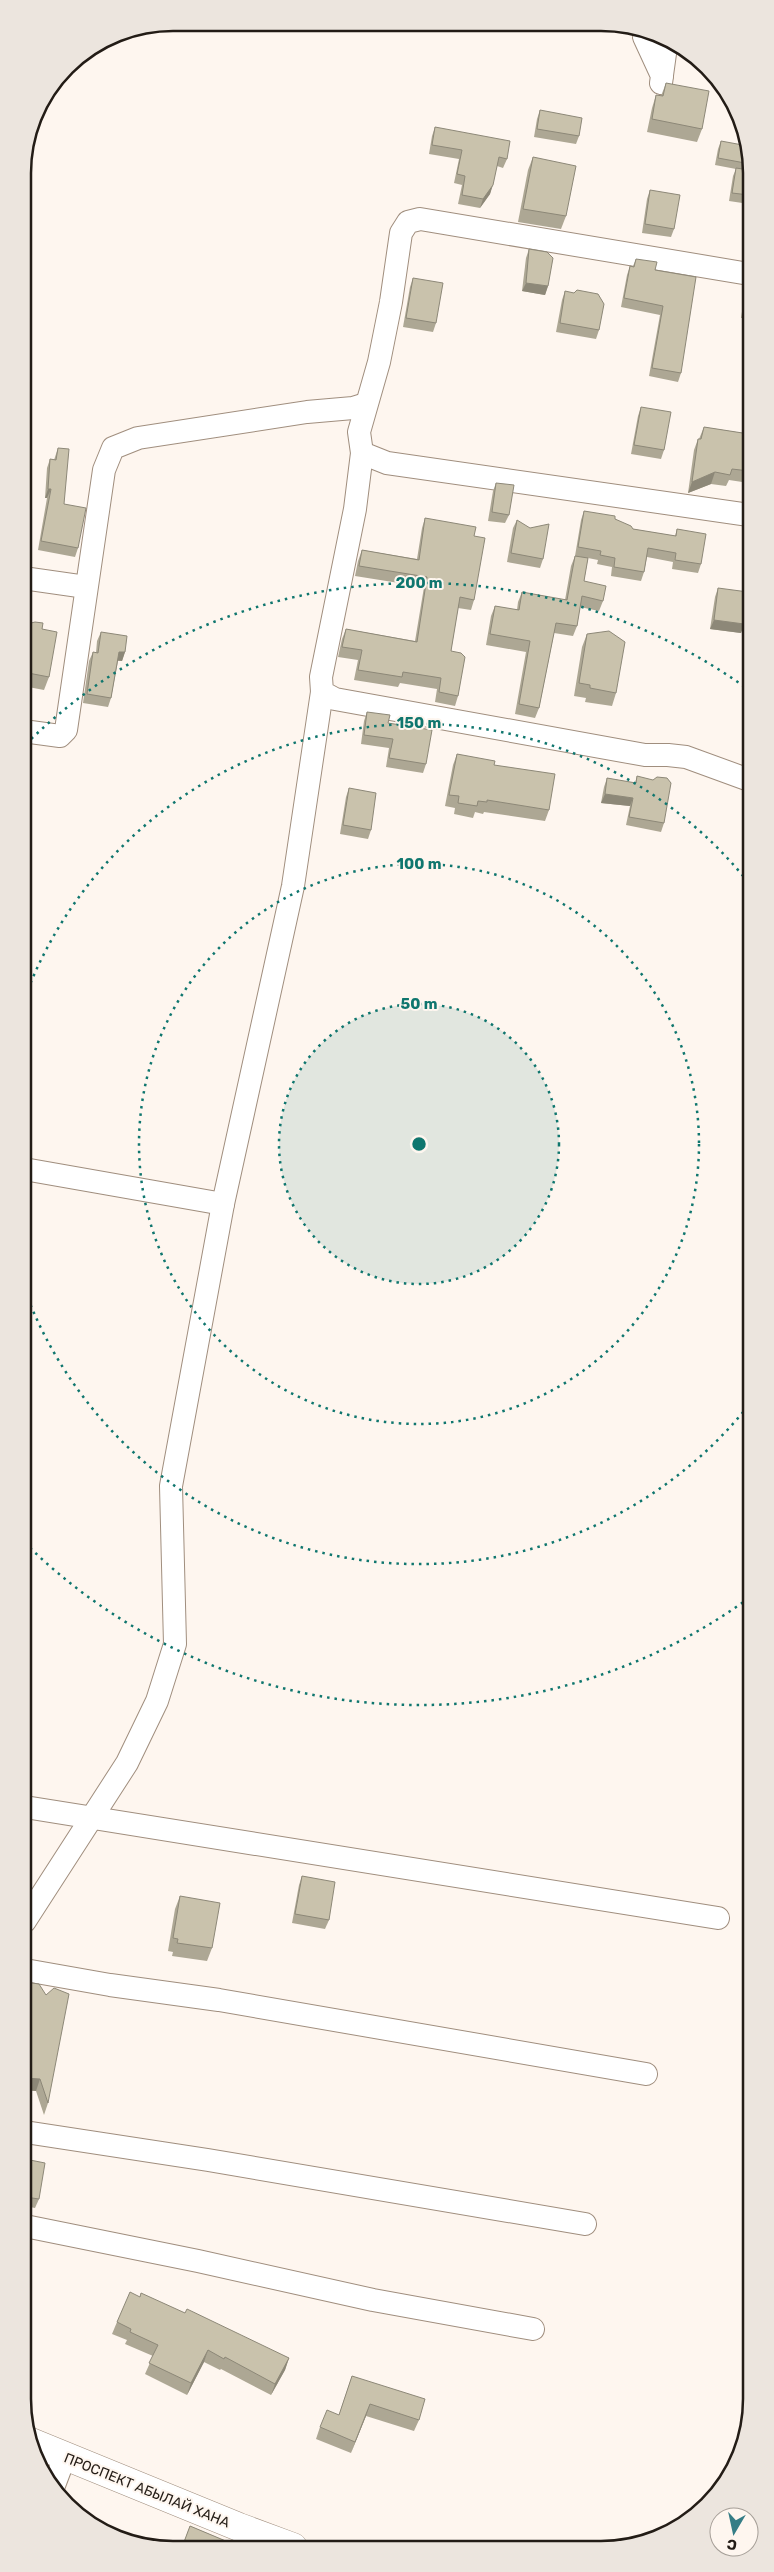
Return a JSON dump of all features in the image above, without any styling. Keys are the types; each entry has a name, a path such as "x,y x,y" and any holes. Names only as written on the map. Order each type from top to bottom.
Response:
{"main road":[{"name":"ПРОСПЕКТ АБЫЛАЙ ХАНА","path":"40,2446 238,2528 275,2541"}],"street":[{"path":"645,39 661,79 666,47"},
{"path":"31,1911 131,1754 157,1701 176,1644 171,1486 224,1204 293,886 322,692 321,676 355,509 366,404 379,362 391,302 401,233 408,222 420,219 743,273"},
{"path":"32,738 60,736 66,730 104,470 113,448 138,438 306,412 338,410 366,404"},
{"path":"338,410 350,413 361,442 386,463 743,514"},
{"path":"32,579 86,587"},
{"path":"322,692 334,700 636,754 686,757 743,778"},
{"path":"32,1170 224,1204"},
{"path":"31,1808 91,1815 718,1918"},
{"path":"31,1971 110,1985 229,2002 646,2074"},
{"path":"31,2133 208,2160 585,2224"},
{"path":"31,2227 198,2261 373,2300 533,2329"},
{"path":"56,2479 65,2456"}],"building":[{"path":"666,83 709,91 702,129 652,119 656,95 663,96"},
{"path":"540,110 582,118 579,136 537,129"},
{"path":"435,127 510,141 507,159 499,157 493,185 483,199 462,195 465,176 457,174 462,150 432,145"},
{"path":"721,141 740,144 742,163 718,158"},
{"path":"533,157 576,166 566,216 523,209"},
{"path":"736,168 743,169 743,194 732,193"},
{"path":"650,190 680,195 674,229 645,224"},
{"path":"529,249 547,252 553,258 548,286 526,283"},
{"path":"636,259 657,262 655,270 696,277 681,373 652,368 663,306 624,298 630,266 634,267"},
{"path":"413,278 443,283 436,323 406,318"},
{"path":"577,290 598,294 604,304 599,330 560,323 565,291 574,293"},
{"path":"641,407 671,412 664,450 634,445"},
{"path":"704,427 743,433 743,470 732,469 730,475 715,472 692,482 698,439 701,439"},
{"path":"58,448 69,449 64,504 86,508 78,548 41,541 51,489 48,489 50,459 56,460"},
{"path":"496,483 514,485 509,515 492,512"},
{"path":"584,511 615,516 615,519 631,526 633,529 676,536 677,529 706,534 701,564 675,560 676,553 648,548 644,572 614,567 615,558 600,555 601,551 578,547"},
{"path":"425,518 476,527 474,536 485,538 474,600 460,597 451,651 461,653 465,657 458,696 439,692 441,678 403,672 402,677 358,670 362,650 342,647 346,629 417,642 427,577 359,566 362,550 419,560"},
{"path":"517,520 530,528 549,524 543,559 511,553"},
{"path":"575,556 588,558 584,581 606,586 603,601 582,596 577,626 556,623 539,708 519,704 530,641 490,634 495,606 519,610 522,592 567,600"},
{"path":"718,588 743,591 743,624 714,620"},
{"path":"32,623 43,623 42,629 57,632 49,677 32,674"},
{"path":"609,631 625,642 616,693 590,688 590,685 579,683 587,634"},
{"path":"101,632 127,636 125,652 119,652 111,698 87,694 93,652 98,653"},
{"path":"367,712 390,715 388,723 432,730 426,764 389,758 393,739 364,735"},
{"path":"457,754 495,761 494,765 555,774 549,810 487,800 487,802 478,801 477,806 458,803 459,796 449,795"},
{"path":"637,776 653,780 657,777 667,778 671,783 664,823 629,817 633,798 605,794 607,778 636,783"},
{"path":"349,788 376,793 371,830 343,825"},
{"path":"302,1876 335,1882 329,1920 295,1914"},
{"path":"180,1896 220,1903 212,1948 177,1943 178,1939 173,1938"},
{"path":"31,1983 39,1984 46,1995 54,1988 69,1994 48,2103 40,2079 31,2078"},
{"path":"31,2160 45,2163 39,2199 31,2198"},
{"path":"130,2292 140,2297 141,2293 185,2313 187,2309 289,2358 275,2384 208,2350 191,2383 149,2363 158,2345 130,2332 131,2329 117,2322"},
{"path":"352,2376 425,2399 419,2420 370,2404 355,2442 320,2427 327,2410 339,2415"},
{"path":"190,2526 226,2541 184,2541"}]}
